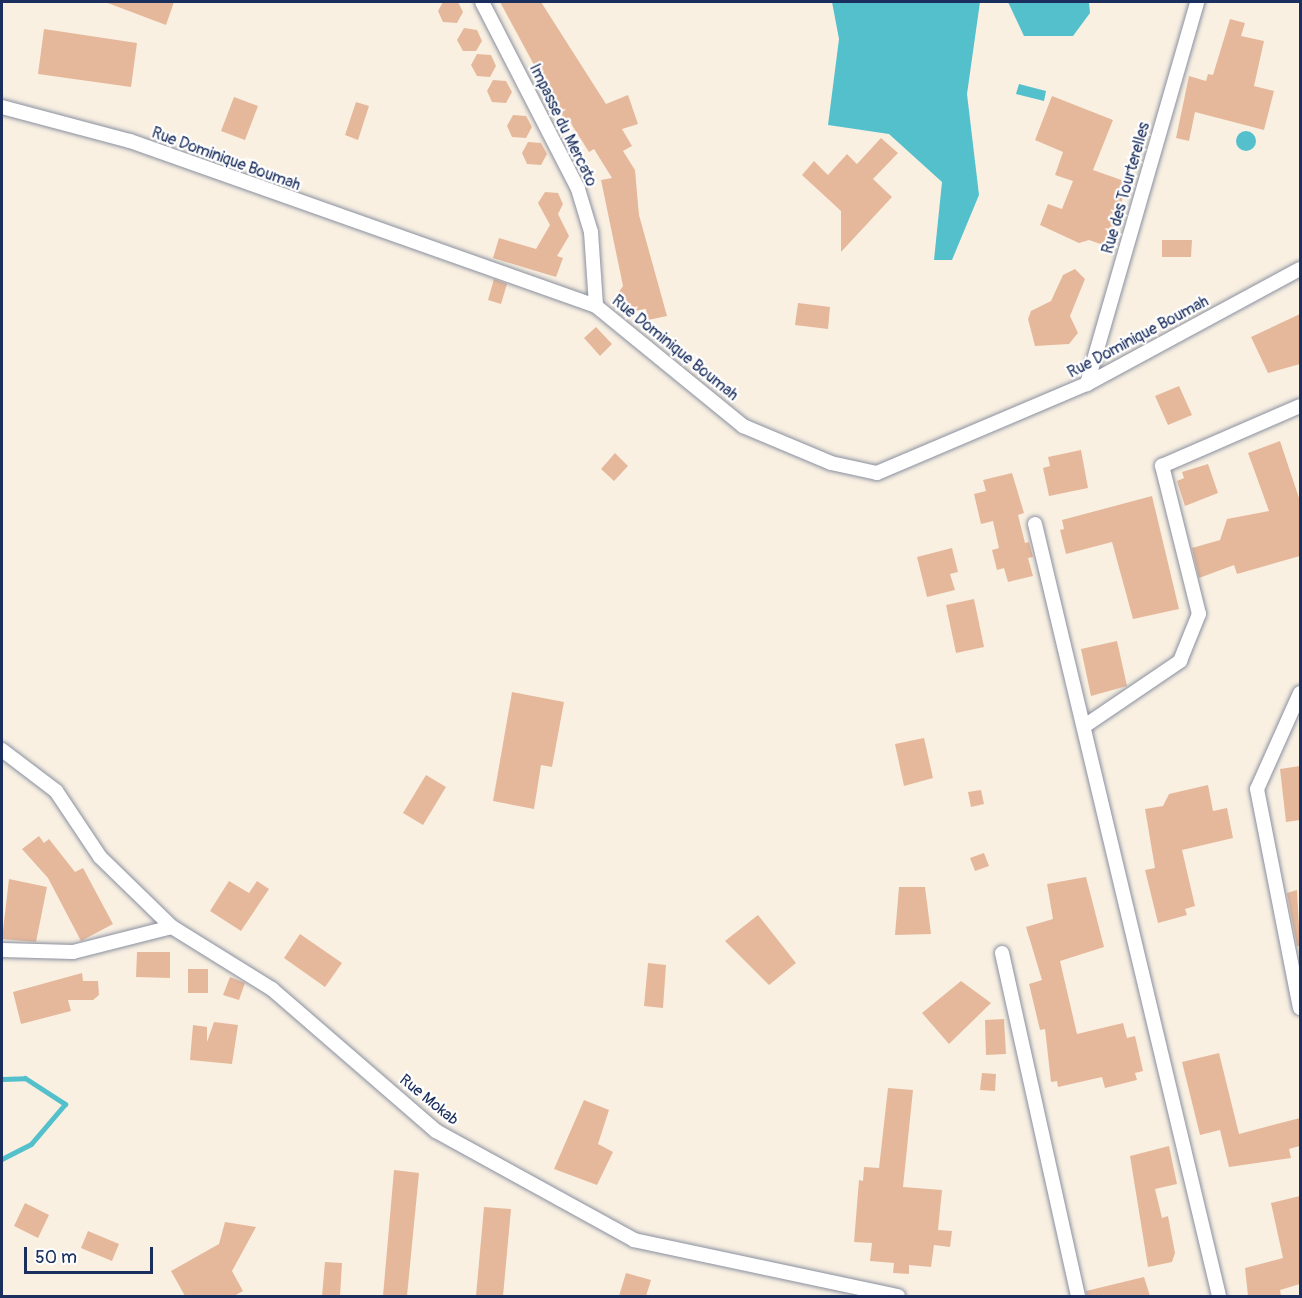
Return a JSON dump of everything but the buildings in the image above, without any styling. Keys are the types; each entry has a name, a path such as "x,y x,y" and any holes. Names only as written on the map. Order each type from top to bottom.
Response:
{"street":[{"name":"Impasse du Mercato","path":"482,2 578,189 591,232 596,306"},
{"name":"Rue des Tourterelles","path":"1087,384 1197,2"},
{"name":"Rue Dominique Boumah","path":"2,107 130,141 596,306 743,426 831,463 877,473 1087,384 1300,269"},
{"path":"1086,725 1180,661 1199,614 1162,466 1300,406"},
{"path":"1035,524 1086,725 1219,1296"},
{"path":"1299,695 1257,789 1300,1008"},
{"name":"Rue Mokab","path":"2,750 56,791 100,857 172,927 272,989 436,1131 634,1240 898,1296"},
{"path":"2,950 73,952 172,927"},
{"path":"1002,953 1078,1296"}],"water":[{"path":"832,2 980,2 967,94 979,195 952,260 934,260 942,182 889,134 828,125 839,39"},
{"path":"1008,2 1089,2 1090,13 1073,36 1024,36"},
{"path":"1019,84 1046,91 1044,101 1016,94"},
{"path":"1242,131 1250,131 1256,137 1256,145 1250,151 1242,151 1236,145 1236,137"}],"waterway":[{"path":"2,1079 25,1078 65,1104 31,1144 2,1159"}]}
